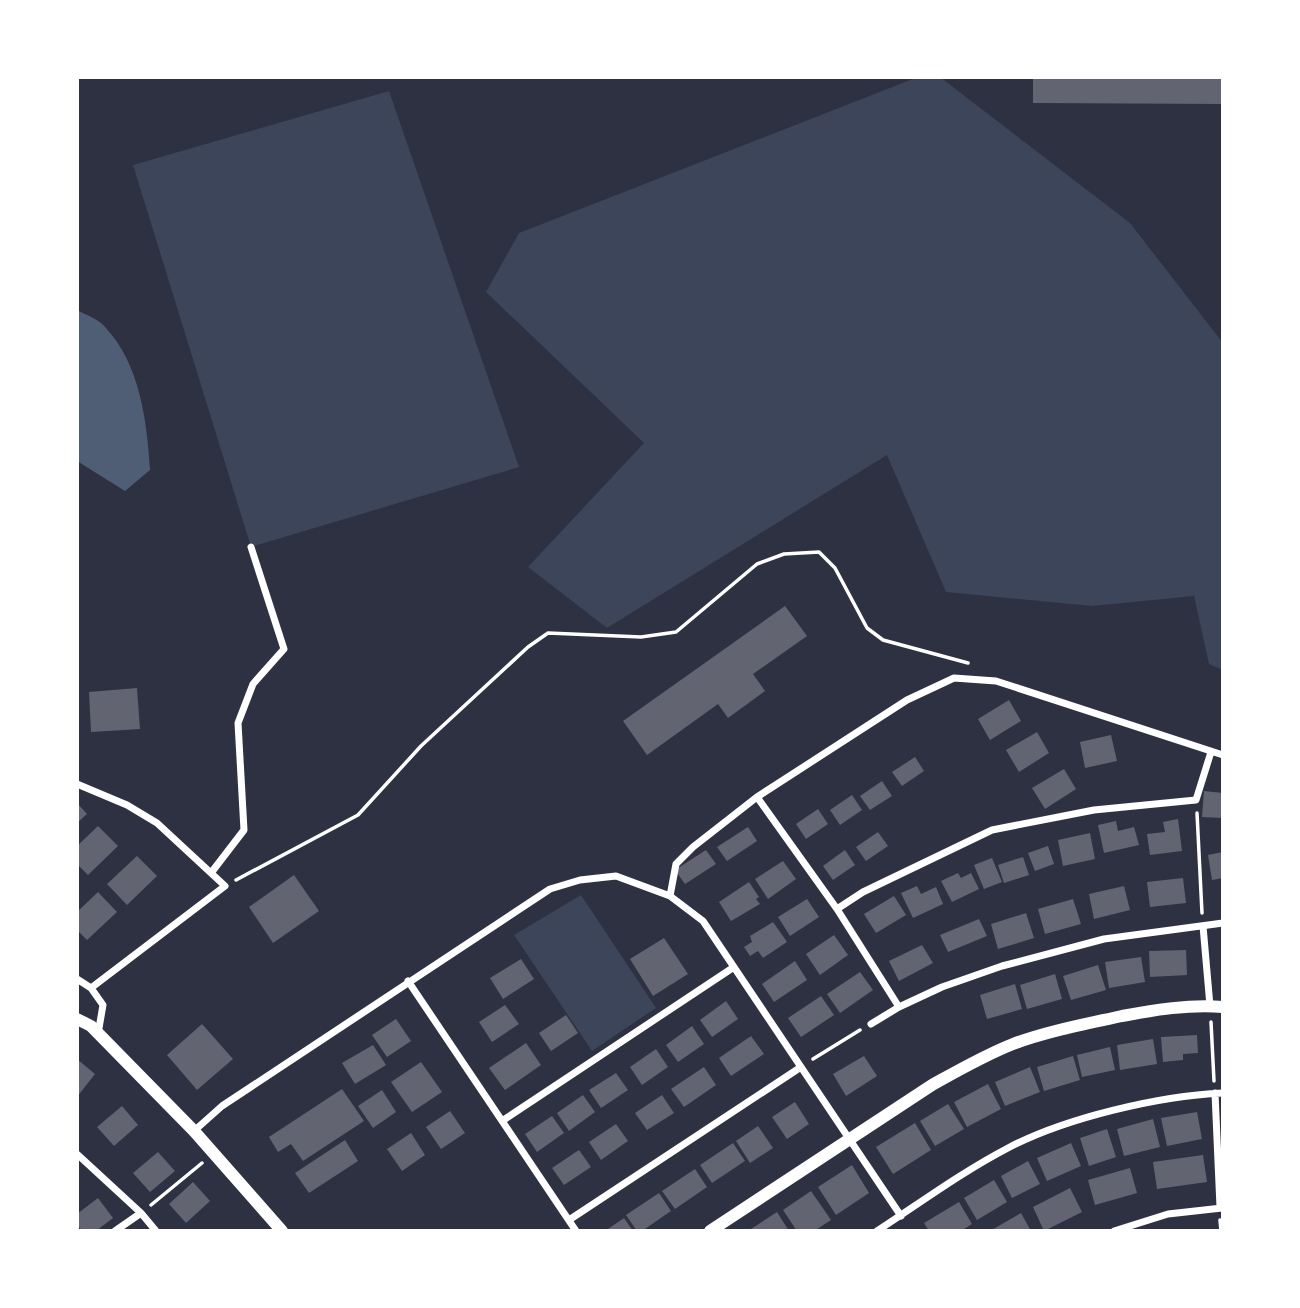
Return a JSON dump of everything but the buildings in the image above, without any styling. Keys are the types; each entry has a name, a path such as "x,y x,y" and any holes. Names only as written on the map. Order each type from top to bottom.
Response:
{"street":[{"path":"211,873 244,830 237,723 253,684 284,649 251,547"},
{"path":"670,897 676,864 693,847 757,797 907,700 954,678 989,681 1223,755"},
{"path":"837,909 863,891 992,830 1094,810 1196,800 1211,752"},
{"path":"77,784 127,805 157,823 225,886 91,988"},
{"path":"757,797 837,909 899,1007"},
{"path":"194,1131 222,1106 550,890 580,880 616,876 670,897 703,921 901,1216"},
{"path":"871,1024 899,1007 942,987 1027,959 1104,939 1223,923"},
{"path":"710,1231 848,1139 968,1064 1014,1044 1056,1031 1148,1011 1217,1007 1203,926"},
{"path":"502,1121 734,967"},
{"path":"77,979 91,988 103,1005 98,1034"},
{"path":"408,981 576,1231"},
{"path":"77,1019 91,1026 194,1131 282,1231"},
{"path":"569,1220 801,1067"},
{"path":"877,1231 1009,1148 1059,1125 1124,1109 1219,1093 1222,1208 1168,1214 1114,1231"},
{"path":"77,1154 141,1213 156,1231"},
{"path":"115,1231 141,1213"}],"path":[{"path":"225,886 358,815 421,746 528,647 548,633 642,637 676,632 757,564 784,554 819,552 835,568 867,628 883,640 973,664 989,681"},
{"path":"1196,800 1203,926"},
{"path":"1217,1007 1219,1093"},
{"path":"801,1067 871,1024"},
{"path":"141,1213 214,1153"}],"shaded area":[{"path":"918,77 940,77 1130,223 1223,343 1223,670 1209,664 1194,596 1092,606 946,592 887,455 607,628 528,567 644,443 486,292 519,233"},
{"path":"389,91 519,467 251,547 133,165"},
{"path":"77,310 99,322 117,342 140,394 150,470 125,491 77,461"},
{"path":"581,895 656,1008 592,1051 514,935"}]}
